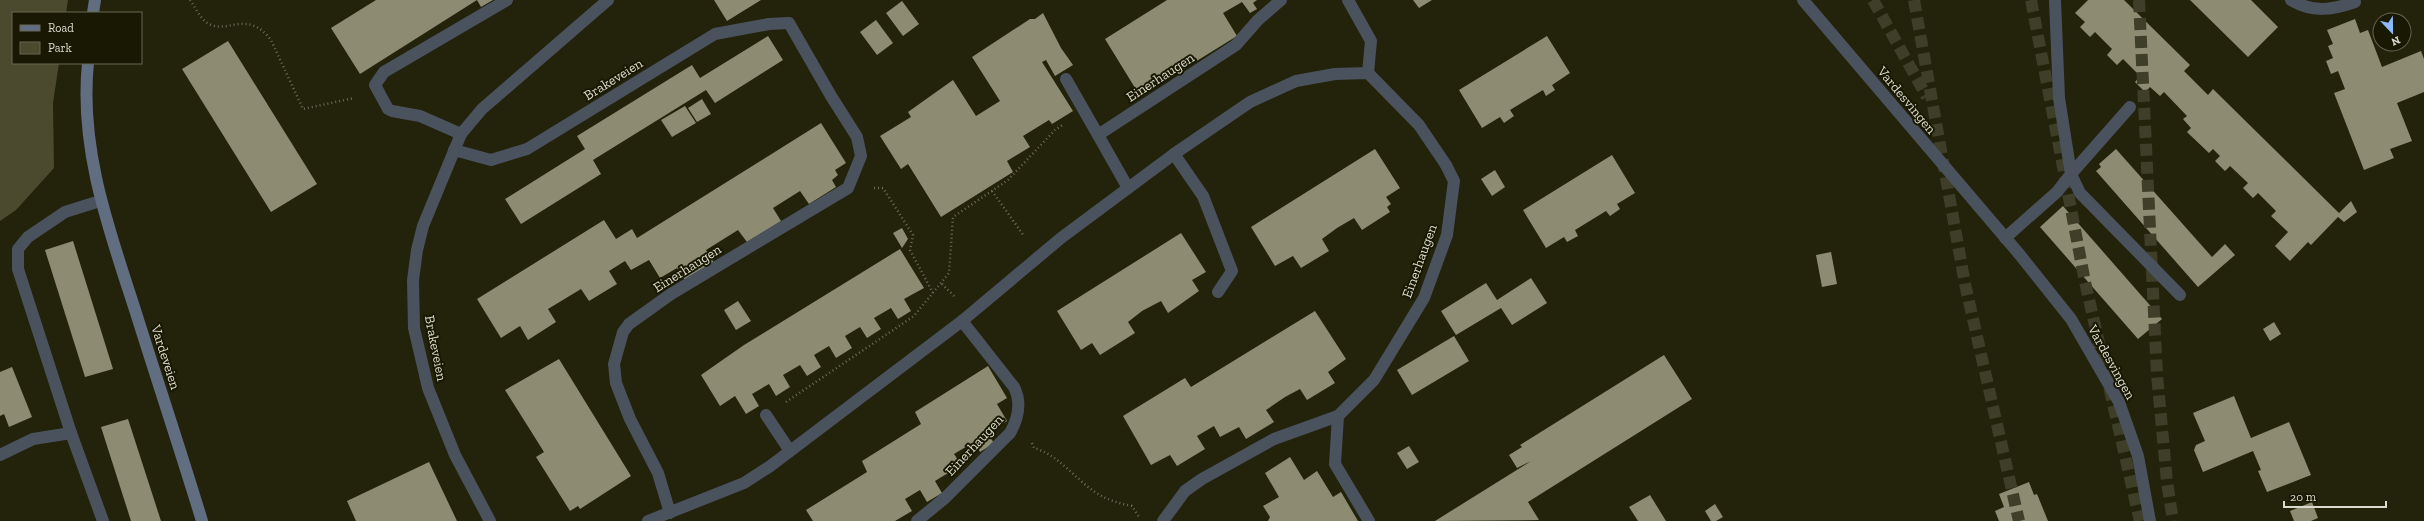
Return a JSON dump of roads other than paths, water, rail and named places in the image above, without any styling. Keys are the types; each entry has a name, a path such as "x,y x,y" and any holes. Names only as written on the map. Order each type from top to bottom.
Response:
{"main road":[{"path":"93,12 95,0"},
{"name":"Vardeveien","path":"88,64 86,82 88,135 100,202 202,521"}],"street":[{"path":"461,134 420,116 388,109 375,86 384,72 507,0"},
{"name":"Brakeveien","path":"490,521 455,455 428,388 414,328 413,280 416,250 423,226 461,134 482,108 608,0"},
{"name":"Einerhaugen","path":"1098,135 1236,45 1258,20 1281,0"},
{"path":"648,521 744,483 790,451 962,321 1039,256 1128,188 1174,154 1250,102 1296,81 1335,74 1368,73 1371,41 1348,0"},
{"name":"Vardesvingen","path":"1803,0 2005,238 2071,319 2119,402 2138,456 2150,521"},
{"path":"2055,0 2059,98 2071,174 2080,193 2180,295"},
{"path":"2291,0 2314,9 2335,9 2355,2"},
{"name":"Brakeveien","path":"454,150 491,160 527,149 715,34 769,24 789,23 831,96 857,137 861,156 848,188"},
{"name":"Einerhaugen","path":"1163,521 1185,491 1202,479 1274,439 1338,416 1374,380 1424,298 1447,235 1454,181 1446,165 1419,125 1368,73"},
{"path":"1066,79 1128,188"},
{"path":"2005,238 2057,192 2130,107"},
{"path":"1174,154 1203,196 1232,271 1218,292"},
{"name":"Einerhaugen","path":"670,513 658,473 630,419 616,383 614,364 616,350 623,332 629,324 671,294 848,188"},
{"path":"100,202 65,212 28,237 18,249 18,269 70,433 103,521"},
{"name":"Einerhaugen","path":"917,521 945,498 1010,433 1017,420 1019,397 1014,388 962,321"},
{"path":"766,415 790,451"},
{"path":"1338,416 1335,464 1369,521"},
{"path":"0,455 33,439 70,433"}],"tunnel":[{"path":"1873,0 1927,97"},
{"path":"1914,0 1965,284 2019,521"},
{"path":"2031,0 2085,282 2140,521"},
{"path":"2139,0 2157,375 2167,482 2173,521"}]}
